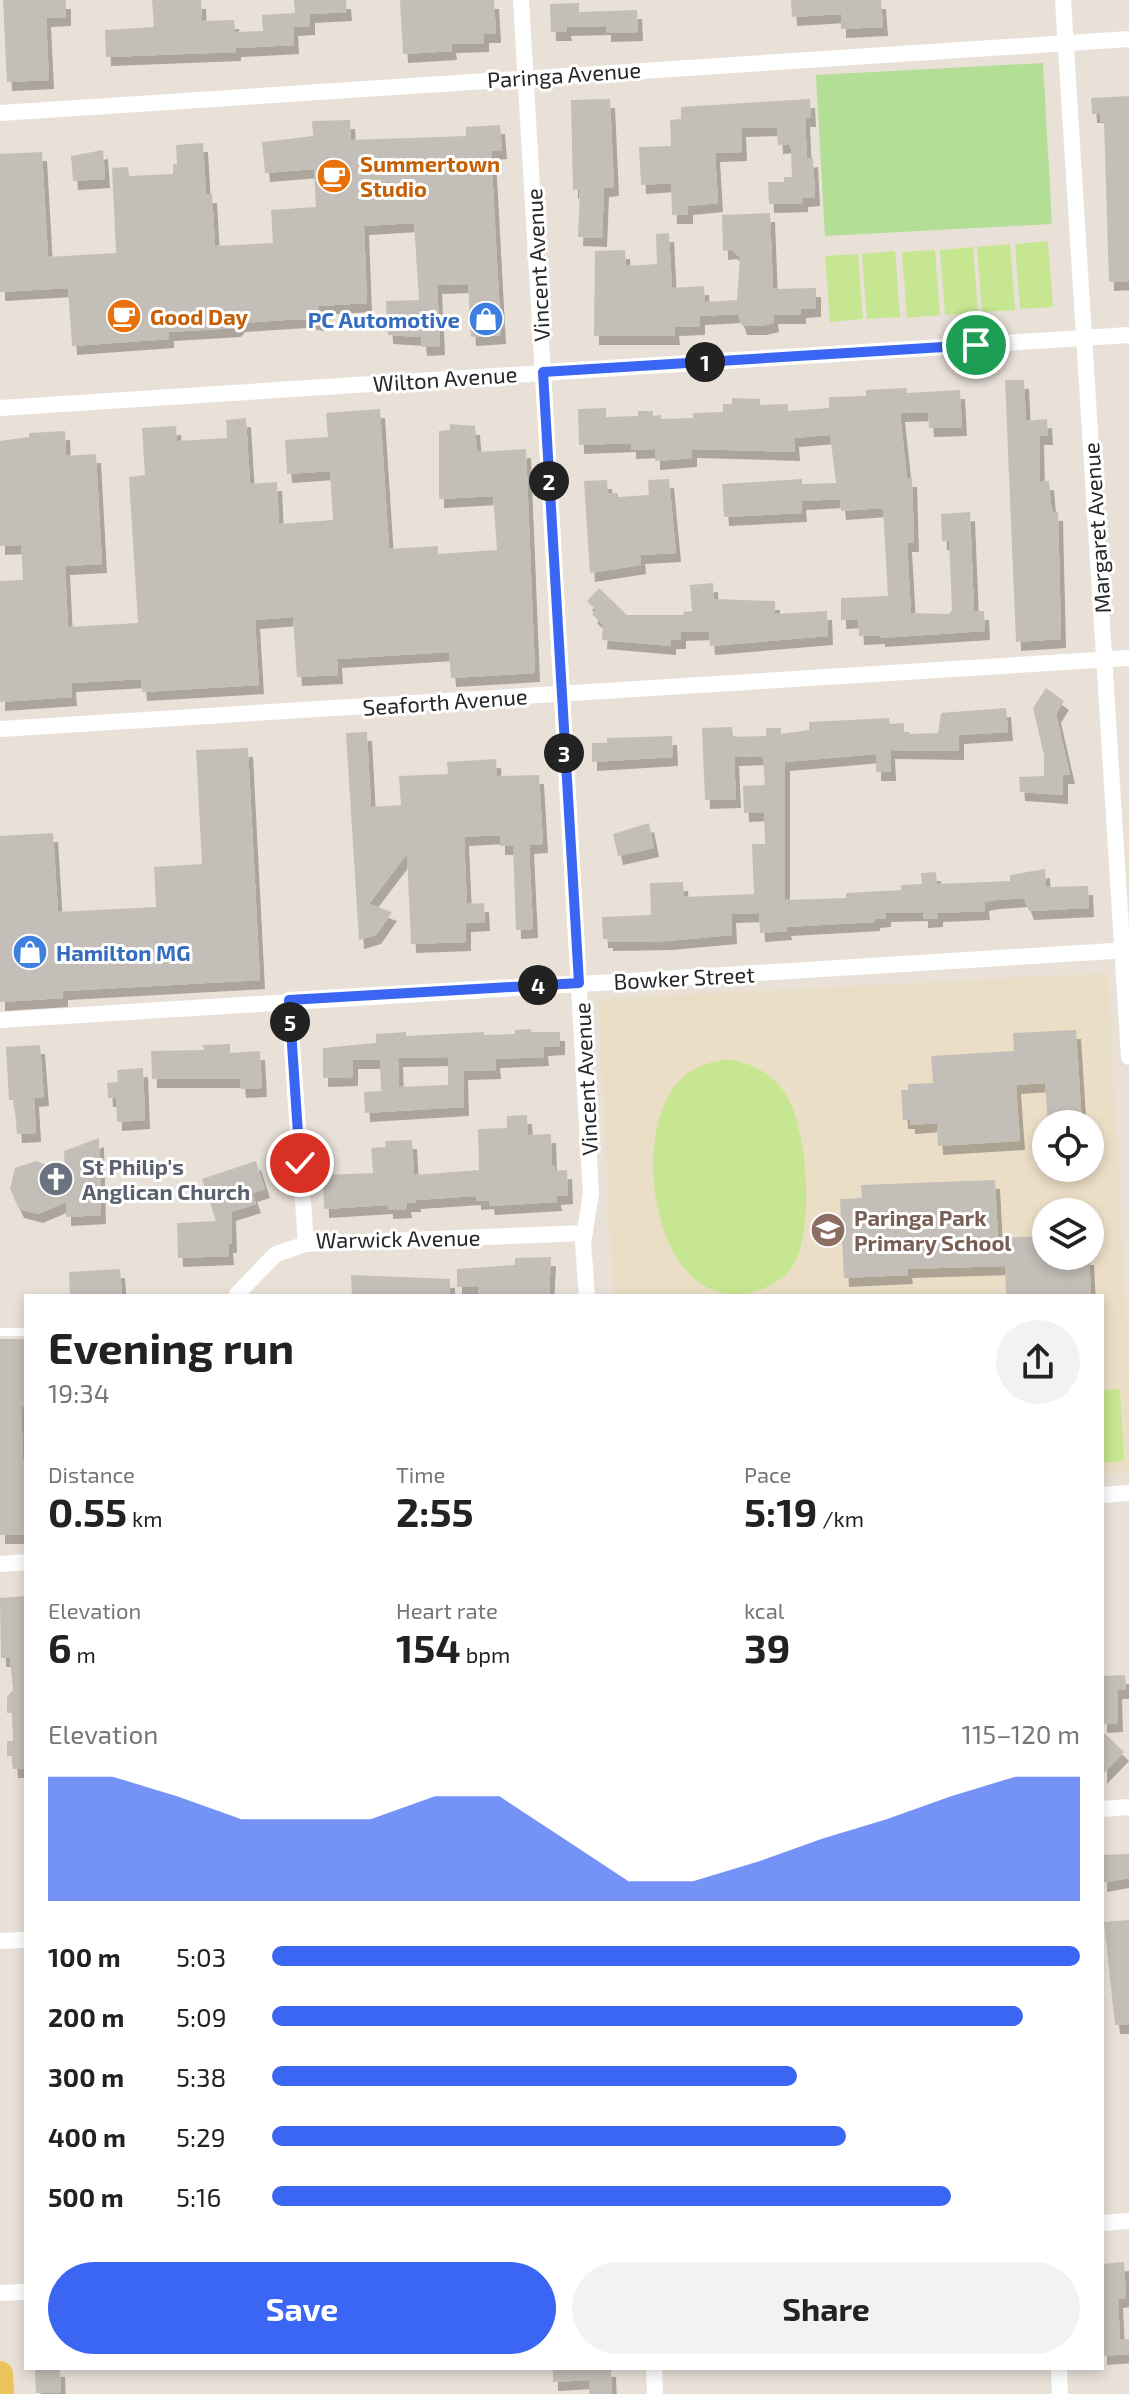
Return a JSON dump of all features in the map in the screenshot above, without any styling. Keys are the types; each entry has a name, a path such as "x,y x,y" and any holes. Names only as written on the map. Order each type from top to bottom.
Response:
{"main road":[{"path":"0,2374 1,2394"}],"street":[{"name":"Vincent Avenue","path":"521,0 591,1193 585,1233 587,1294"},
{"name":"Margaret Avenue","path":"1063,0 1126,950 1129,1057"},
{"name":"Paringa Avenue","path":"0,113 1129,39"},
{"name":"Wilton Avenue","path":"0,408 1129,335"},
{"name":"Seaforth Avenue","path":"0,729 1129,658"},
{"name":"Bowker Street","path":"0,1020 1126,950"},
{"name":"Warwick Avenue","path":"289,1000 306,1244 585,1233"},
{"path":"237,1294 276,1254 306,1244"},
{"path":"1104,1495 1129,1493"},
{"path":"0,1564 24,1562"},
{"path":"1104,1809 1129,1807"},
{"path":"0,1941 24,1940"},
{"path":"1104,2223 1129,2221"},
{"path":"0,2293 24,2292"},
{"path":"654,2370 655,2394"},
{"path":"1059,2370 1060,2394"}],"lane":[{"path":"0,1332 24,1332"}],"shaded area":[{"name":"Paringa Park Primary School","path":"1108,973 1129,1376 1129,1473 1104,1474 1104,1294 613,1294 598,999"}],"green space":[{"path":"1043,63 1052,224 825,236 816,75"},
{"path":"1048,241 1053,307 1020,309 1015,244"},
{"path":"1010,244 1015,310 982,312 977,247"},
{"path":"973,247 978,313 945,315 940,250"},
{"path":"935,250 940,315 907,318 902,252"},
{"path":"895,251 900,317 867,319 862,254"},
{"path":"858,254 863,319 830,322 825,256"},
{"path":"726,1059 758,1068 783,1090 792,1105 798,1127 806,1180 806,1208 798,1256 779,1280 767,1287 740,1294 709,1288 686,1270 668,1241 657,1207 653,1169 656,1133 666,1102 687,1074"},
{"path":"1120,1389 1124,1461 1104,1463 1104,1390"}],"building":[{"path":"3,0 66,0 66,17 46,18 49,80 7,82"},
{"path":"152,0 201,0 202,21 234,20 235,32 263,31 262,15 295,13 294,0 346,0 347,12 310,14 310,26 293,27 294,45 236,48 236,52 106,57 105,30 154,27"},
{"path":"400,0 494,0 496,34 484,34 484,43 451,44 452,51 403,54"},
{"path":"791,0 881,0 883,27 841,29 841,14 792,17"},
{"path":"579,3 579,12 637,10 638,32 606,33 606,26 566,27 567,32 551,32 550,4"},
{"path":"1129,96 1129,281 1109,282 1104,122 1100,122 1100,114 1092,114 1091,98"},
{"path":"610,99 614,187 604,188 602,238 578,237 580,189 573,190 571,100"},
{"path":"810,99 811,118 805,118 807,159 813,158 815,197 803,198 803,203 769,204 768,182 784,182 784,177 792,177 791,149 789,144 778,145 777,127 741,128 742,152 715,153 718,203 688,206 688,215 672,215 671,183 641,185 639,147 671,146 670,120 681,119 681,107"},
{"path":"350,120 351,140 466,136 466,127 500,125 502,150 491,151 501,335 471,337 468,284 437,285 440,346 422,347 421,337 388,335 386,301 419,300 414,223 364,226 367,303 318,306 319,322 301,319 240,323 236,328 169,332 169,339 72,346 68,288 0,292 0,154 42,152 48,257 116,253 112,168 128,167 129,176 173,174 173,164 177,164 176,145 203,143 206,194 212,194 215,246 273,243 271,210 316,207 314,169 265,173 262,142 313,136 312,121"},
{"path":"103,150 105,179 73,181 71,156"},
{"path":"770,213 773,289 816,288 816,308 801,309 801,315 773,315 774,323 762,326 742,326 738,314 700,316 700,326 674,327 675,336 594,336 595,251 625,250 626,266 657,264 656,234 669,233 672,288 704,286 705,302 737,300 740,258 732,250 723,251 722,215"},
{"path":"1005,380 1024,380 1026,421 1047,419 1048,436 1039,436 1040,482 1049,481 1053,512 1058,512 1061,639 1016,642"},
{"path":"906,388 907,393 960,390 962,427 929,428 928,412 900,413 907,478 912,478 914,543 907,543 911,613 949,614 952,610 949,541 942,541 941,514 970,512 974,611 984,611 985,631 880,638 880,635 859,636 858,619 841,620 841,598 888,596 883,508 841,511 840,499 801,501 802,513 724,517 722,484 802,479 802,484 836,483 830,435 794,438 795,452 692,449 692,458 655,461 655,449 631,450 631,443 579,445 578,409 606,408 606,417 638,416 638,411 653,411 653,416 661,415 661,419 693,418 693,413 723,412 723,404 732,404 732,398 760,399 760,405 788,404 788,411 829,408 829,397 866,396 866,390"},
{"path":"380,409 389,549 438,546 438,554 497,550 493,496 439,499 439,431 450,430 450,424 475,426 477,452 526,449 535,673 451,678 449,652 337,659 338,675 297,677 293,617 255,620 259,685 142,692 141,679 71,683 72,697 0,702 0,581 23,580 21,545 0,546 0,441 29,437 29,433 65,431 66,456 96,454 102,564 65,566 68,627 138,623 129,477 145,475 142,428 176,426 177,441 227,438 226,420 246,418 250,484 277,482 279,524 333,520 330,471 287,474 285,440 328,437 326,413"},
{"path":"669,479 676,553 640,555 641,565 590,573 584,481 607,480 608,493 618,493 618,497 649,495 648,480"},
{"path":"713,583 714,599 775,601 775,614 827,611 828,636 710,646 709,631 681,632 681,640 671,640 671,646 602,640 603,625 592,614 596,610 587,601 599,588 627,615 684,615 683,612 692,611 690,585"},
{"path":"1046,688 1064,701 1056,714 1070,775 1063,775 1063,795 1020,792 1019,777 1044,776 1044,755 1033,708"},
{"path":"1006,708 1008,732 959,735 959,751 890,750 891,772 876,772 876,754 785,762 785,900 846,898 846,893 901,890 901,885 922,884 921,873 936,872 937,884 1010,881 1010,875 1045,869 1046,887 1088,886 1089,908 1029,911 1024,898 995,900 984,902 985,911 938,913 938,918 923,919 923,912 886,913 886,918 875,919 875,922 786,927 787,931 760,933 759,913 731,914 732,935 667,941 608,942 608,939 603,939 602,917 651,915 650,883 683,882 684,897 754,894 752,844 765,844 764,812 744,813 743,786 765,785 763,756 734,757 736,799 705,800 702,728 732,727 733,737 766,736 766,728 781,728 781,734 809,730 809,722 889,718 890,724 904,723 904,732 910,734 938,733 941,713"},
{"path":"367,732 371,807 401,805 399,776 448,774 447,762 496,759 497,776 539,775 543,844 529,845 533,929 516,930 513,846 500,846 500,835 464,837 467,904 484,903 485,922 466,923 466,942 411,944 407,854 369,904 392,912 376,935 359,940 346,733"},
{"path":"672,736 673,757 592,762 592,743 607,743 607,738"},
{"path":"248,748 260,980 63,991 63,998 0,1002 0,836 53,833 58,912 156,907 154,867 202,864 196,750"},
{"path":"649,823 654,848 618,856 613,834"},
{"path":"515,1030 560,1032 560,1046 543,1047 544,1057 495,1059 496,1070 463,1071 464,1107 365,1113 364,1092 381,1091 380,1060 353,1060 353,1077 323,1078 323,1048 376,1043 376,1034 406,1032 406,1036 484,1032 484,1035 515,1034","holes":["448,1057 448,1085 399,1087 398,1058"]},
{"path":"1076,1030 1081,1110 1047,1110 1045,1083 1016,1085 1020,1141 938,1146 937,1123 910,1125 910,1120 903,1120 901,1090 908,1090 908,1084 933,1083 931,1056 1014,1051 1013,1033"},
{"path":"230,1044 230,1053 260,1051 262,1088 241,1089 240,1079 152,1079 151,1051 204,1050 203,1045"},
{"path":"40,1045 44,1097 34,1098 36,1133 17,1134 14,1100 9,1100 6,1047"},
{"path":"143,1068 145,1120 117,1122 116,1098 108,1098 107,1083 118,1082 117,1070"},
{"path":"527,1115 528,1135 551,1134 552,1165 555,1165 555,1171 567,1170 568,1195 556,1196 557,1202 490,1206 489,1200 476,1201 476,1196 416,1200 416,1203 406,1203 407,1209 388,1210 388,1205 324,1209 323,1175 373,1173 371,1148 386,1147 385,1141 412,1140 414,1175 479,1170 478,1129 507,1128 507,1116"},
{"name":"St Philip's Anglican Church","path":"99,1138 101,1215 66,1217 66,1202 38,1214 19,1209 10,1189 15,1168 36,1161 65,1173 64,1151"},
{"path":"256,1161 265,1189 252,1193 256,1204 231,1212 232,1244 228,1244 229,1256 178,1258 177,1223 216,1221 202,1179"},
{"path":"995,1180 998,1238 1032,1237 1032,1270 1090,1270 1091,1294 1006,1294 1005,1266 907,1269 908,1275 844,1278 840,1199 862,1198 861,1185"},
{"path":"551,1257 549,1294 478,1294 478,1286 457,1287 457,1269 515,1265 515,1258"},
{"path":"120,1269 122,1294 70,1294 69,1272"},
{"path":"351,1275 450,1279 450,1294 352,1294"},
{"path":"0,1339 24,1339 24,1407 21,1407 24,1535 0,1535"},
{"path":"24,1596 24,1769 13,1769 12,1756 7,1756 7,1741 13,1741 12,1713 7,1713 7,1697 13,1690 10,1658 1,1658 0,1598"},
{"path":"1125,1675 1126,1690 1117,1690 1118,1723 1104,1724 1104,1676"},
{"path":"1104,1733 1124,1752 1104,1773"},
{"path":"1129,1854 1129,1878 1104,1883 1104,1855"},
{"path":"1129,1920 1129,2025 1115,2025 1104,1922"},
{"path":"1124,2262 1126,2298 1118,2299 1120,2340 1129,2339 1129,2354 1104,2356 1104,2264"},
{"path":"35,2370 60,2370 61,2392 36,2393"},
{"path":"553,2370 611,2370 612,2394 589,2394 589,2380 553,2382"}],"place":[{"name":"Summertown Studio","path":"334,176"},
{"name":"Good Day","path":"124,316"},
{"name":"PC Automotive","path":"486,319"},
{"name":"Hamilton MG","path":"30,952"},
{"name":"St Philip's Anglican Church","path":"56,1179"},
{"name":"Paringa Park Primary School","path":"828,1230"}],"route":[{"path":"300,1163 289,1000 579,983 543,372 976,345"}]}
